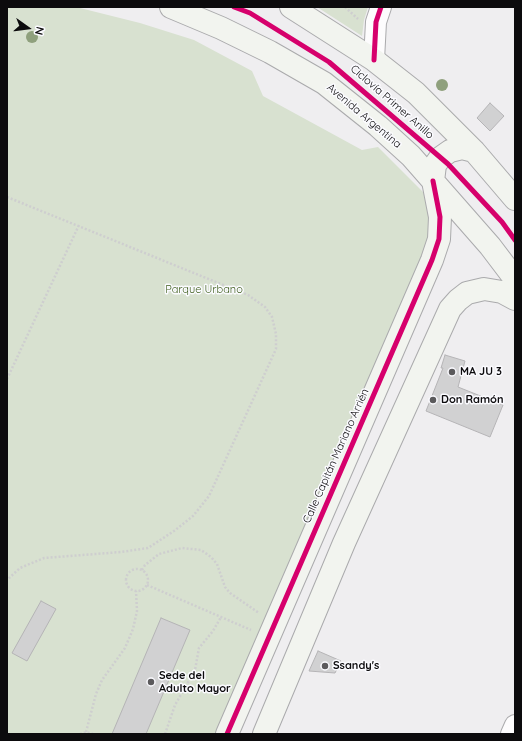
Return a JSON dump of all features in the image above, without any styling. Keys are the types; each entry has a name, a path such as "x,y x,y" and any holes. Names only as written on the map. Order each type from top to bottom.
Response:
{"street":[{"name":"Avenida Argentina","path":"171,7 235,35 324,83 378,126 411,156 490,246 515,279"},
{"path":"290,7 374,60 416,93 474,151 508,182 515,199"},
{"path":"372,11 376,22 374,60"},
{"path":"433,181 435,165 440,158 450,151 462,148 474,151"},
{"name":"Calle Capitán Mariano Arrién","path":"227,734 432,260 439,239 440,217 433,181"},
{"path":"264,734 344,543 450,309 467,293 484,289 502,292 515,300"},
{"path":"314,530 344,543"},
{"path":"511,734 515,725"}],"path":[{"path":"345,7 360,21 372,11"},
{"path":"7,197 248,295 265,307 272,317 276,334 276,349 209,496 193,516 174,531 148,548 120,552 44,558 20,568 7,580"},
{"path":"7,379 79,225"},
{"path":"142,570 145,565 159,554 182,548 201,550 217,564 225,587 230,593 259,613"},
{"path":"142,570 133,570 127,576 129,587 136,591 141,590 147,585"},
{"path":"142,570 147,576 147,585"},
{"path":"147,585 251,630"},
{"path":"86,732 96,694 102,680 125,648 133,629 137,612 136,591"},
{"path":"164,734 175,705 195,670 199,648 213,631 221,617"},
{"path":"80,734 86,732 93,734"}],"green space":[{"name":"Parque Urbano","path":"7,7 76,7 140,23 194,40 252,71 263,96 362,150 378,147 423,192 434,211 438,234 224,734 7,734"},
{"path":"317,7 368,7 364,20 362,36"}],"building":[{"path":"490,103 504,116 490,131 477,118"},
{"path":"445,355 465,361 458,387 503,405 490,437 426,411 443,368 441,368"},
{"path":"41,601 56,609 27,661 12,653"},
{"name":"Sede del Adulto Mayor","path":"161,618 190,630 146,734 112,734"},
{"name":"Ssandy's","path":"318,651 341,661 335,673 309,671"}],"cycle path":[{"name":"Ciclovía Primer Anillo","path":"234,7 250,13 329,62 448,164 502,222 515,240"},
{"path":"374,60 376,22 381,7"},
{"path":"227,734 432,260 439,239 440,217 433,181"}],"place":[{"name":"MA JU 3","path":"452,372"},
{"name":"Don Ramón","path":"433,400"},
{"name":"Ssandy's","path":"325,666"},
{"name":"Sede del Adulto Mayor","path":"151,682"}]}
